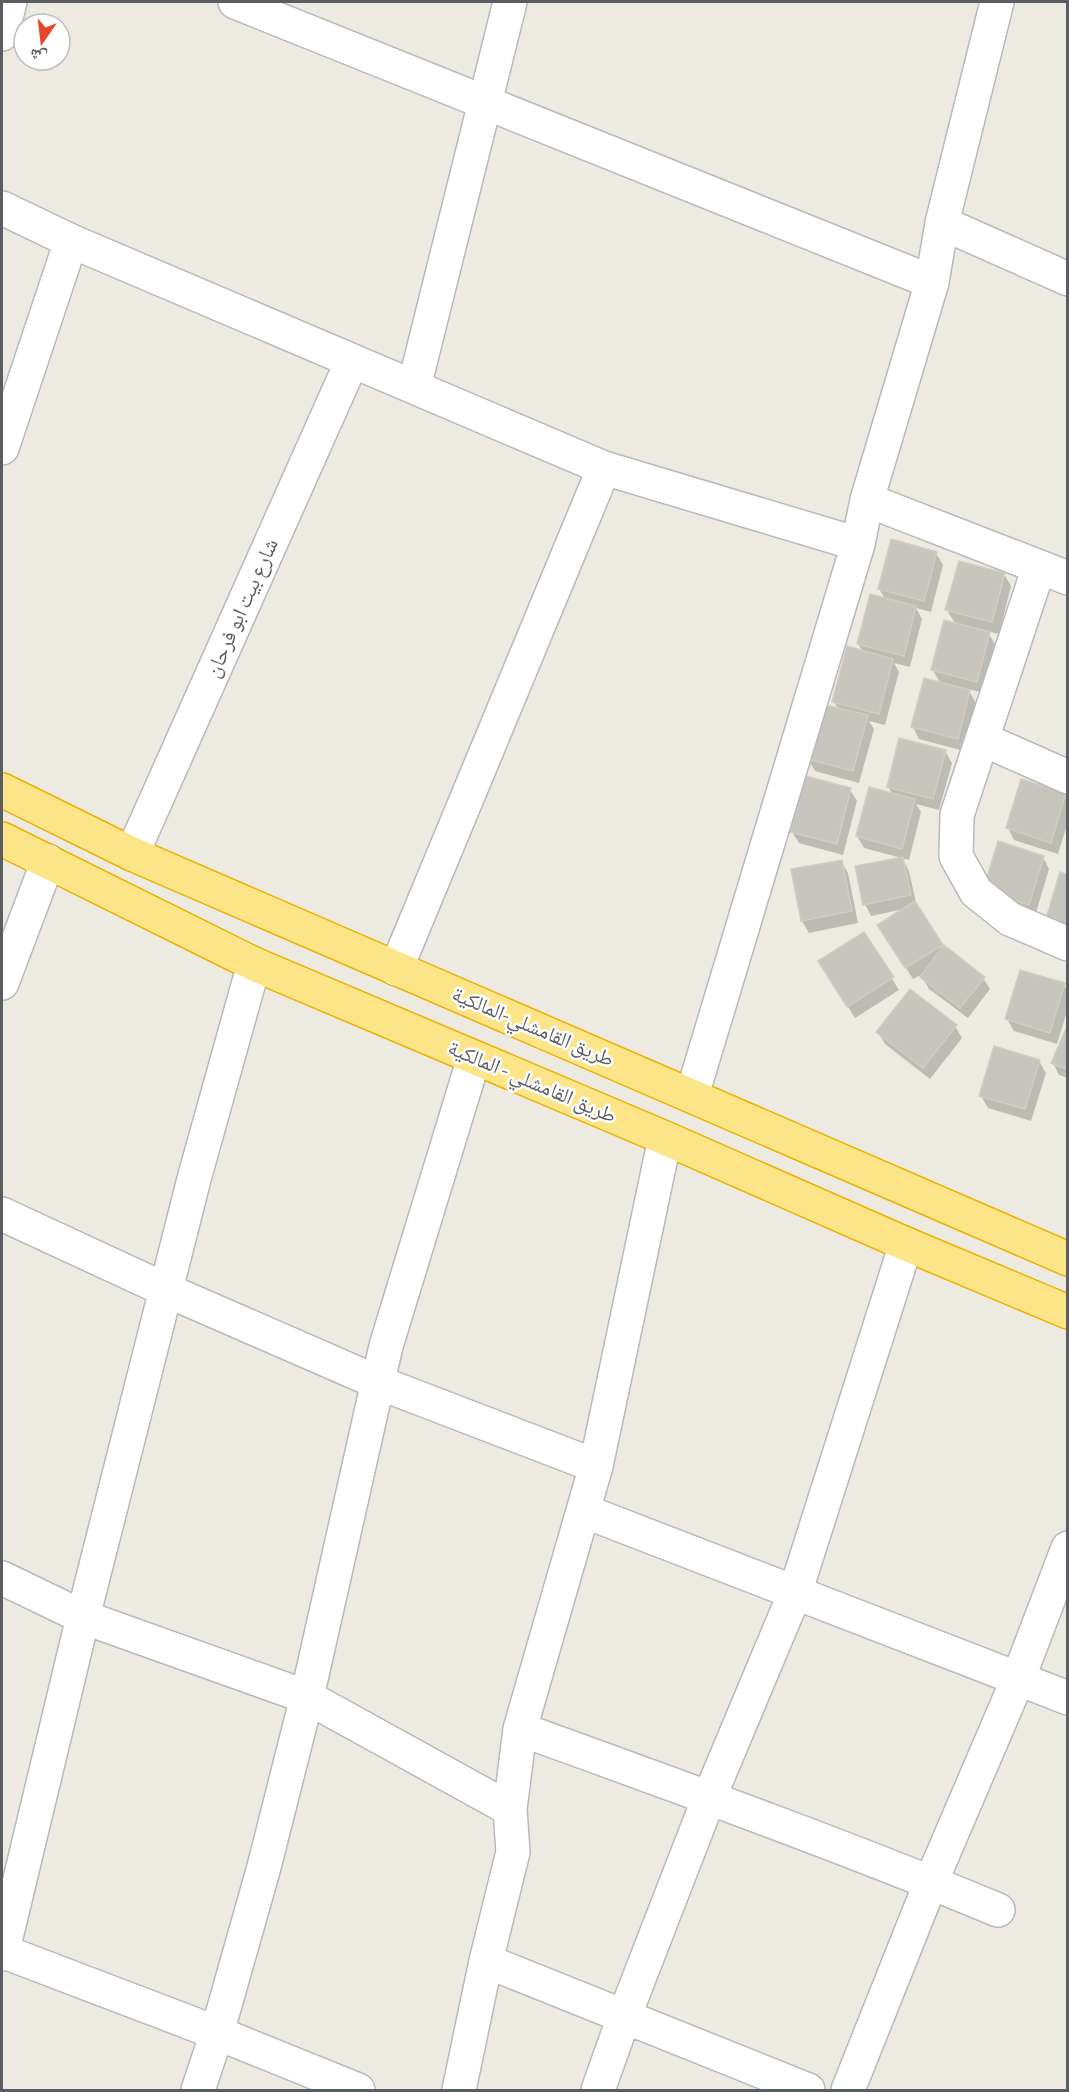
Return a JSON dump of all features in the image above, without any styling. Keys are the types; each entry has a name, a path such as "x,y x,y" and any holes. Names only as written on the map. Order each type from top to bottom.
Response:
{"highway":[{"name":"طريق القامشلي-المالكية","path":"2,790 132,854 1068,1258"},
{"name":"طريق القامشلي - المالكية","path":"2,839 254,964 1068,1312"}],"street":[{"path":"2,34 10,2"},
{"path":"235,2 932,282"},
{"path":"414,387 510,2"},
{"path":"692,1095 858,544 867,500 932,282 942,223 991,3"},
{"path":"2,208 71,241 604,468 858,544"},
{"path":"942,223 1068,279"},
{"path":"2,448 71,241"},
{"name":"شارع بيت ابو فرحان","path":"132,854 352,362"},
{"path":"396,969 604,468"},
{"path":"867,500 1053,572 982,739 957,814 956,856 976,892 1010,919 1068,944"},
{"path":"982,739 1068,777"},
{"path":"2,983 48,861"},
{"path":"254,964 194,1179 83,1617 2,1952 217,2033 358,2091"},
{"path":"198,2091 217,2033 264,1867 307,1697 377,1382 474,1058"},
{"path":"459,2091 486,1961 513,1852 510,1809 520,1729 596,1466 665,1138"},
{"path":"2,1214 166,1290 377,1382 596,1466"},
{"path":"598,2091 624,2017 709,1798 795,1593 906,1244"},
{"path":"584,1511 1068,1698"},
{"path":"848,2091 931,1882 1018,1679 1068,1548"},
{"path":"2,1578 83,1617 307,1697 510,1809"},
{"path":"520,1729 931,1882 998,1910"},
{"path":"486,1961 808,2091"}],"building":[{"path":"891,539 937,552 924,601 878,589"},
{"path":"959,561 1005,573 992,622 945,610"},
{"path":"870,594 916,606 904,656 857,644"},
{"path":"944,620 990,632 977,682 931,670"},
{"path":"847,646 893,659 879,714 832,702"},
{"path":"924,678 970,690 958,739 911,727"},
{"path":"821,704 868,715 853,771 807,759"},
{"path":"899,738 946,750 933,799 887,787"},
{"path":"805,776 851,788 837,844 790,832"},
{"path":"1021,779 1066,793 1051,843 1006,828"},
{"path":"869,787 915,799 902,849 856,836"},
{"path":"998,841 1044,856 1029,905 983,891"},
{"path":"903,857 911,895 863,905 855,866"},
{"path":"842,860 852,911 801,921 791,869"},
{"path":"1060,872 1068,875 1068,929 1045,922"},
{"path":"915,901 943,945 905,968 877,925"},
{"path":"864,932 894,977 847,1007 818,961"},
{"path":"944,945 985,977 960,1008 920,977"},
{"path":"1020,970 1065,983 1050,1033 1005,1019"},
{"path":"910,989 957,1025 923,1068 876,1032"},
{"path":"1068,1024 1068,1070 1051,1063"},
{"path":"994,1046 1040,1060 1025,1109 979,1096"}]}
